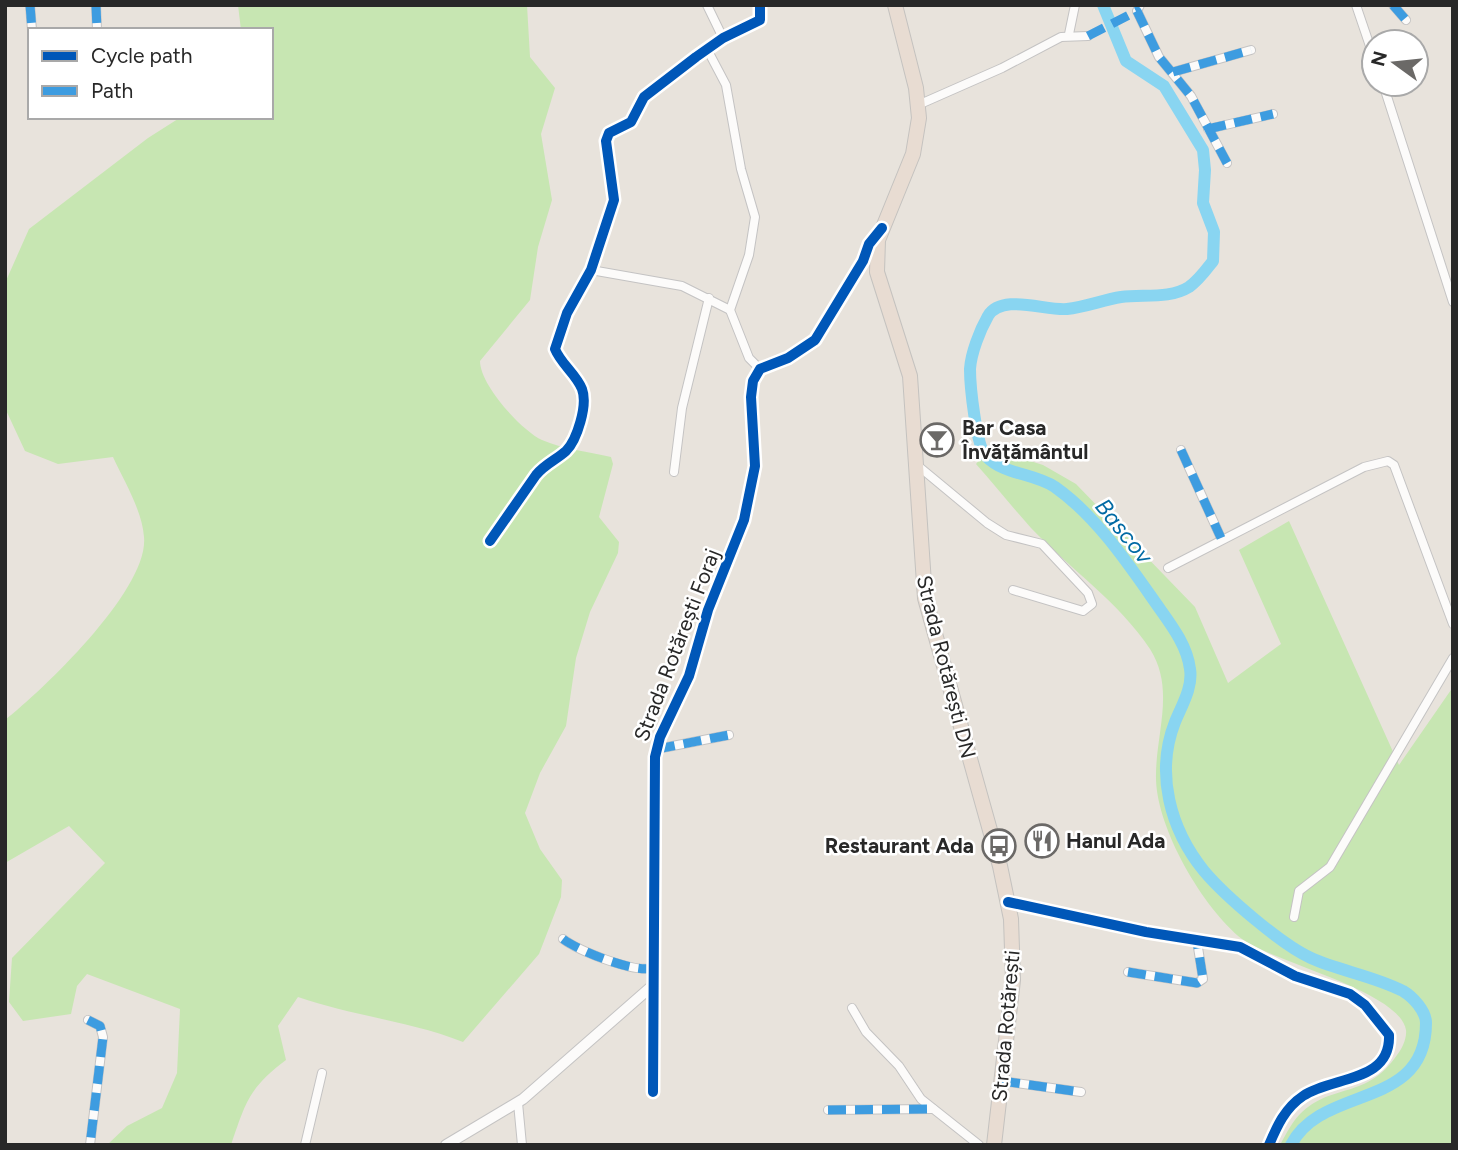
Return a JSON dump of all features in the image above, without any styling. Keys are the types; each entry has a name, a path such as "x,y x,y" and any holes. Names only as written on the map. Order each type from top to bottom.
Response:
{"highway":[{"name":"Strada Rotărești DN","path":"895,5 918,104 918,133 913,154 881,228 876,251 877,272 907,365 925,598 1000,866"},
{"name":"Strada Rotărești","path":"997,1143 1014,970 1008,902 1000,866"}],"street":[{"path":"30,5 32,28"},
{"path":"96,5 97,28"},
{"path":"707,5 723,38"},
{"path":"490,541 536,474 545,464 564,453 574,439 583,403 582,388 555,349 566,313 591,270 614,200 606,141 609,133 631,122 644,97 707,49 723,38 761,20 760,5"},
{"path":"1069,34 1075,5"},
{"path":"1356,5 1364,28"},
{"path":"1393,5 1406,20"},
{"path":"1138,8 1158,57 1191,96 1227,163"},
{"path":"918,104 1069,34 1088,36"},
{"path":"707,49 726,85 741,169 755,217 749,254 730,310"},
{"path":"1173,72 1251,50"},
{"path":"1387,98 1453,302"},
{"path":"1208,129 1273,114"},
{"path":"591,270 625,278 663,281 709,298 730,310 750,358 760,369 788,358 815,340 863,261 869,244 881,228"},
{"path":"863,261 877,272"},
{"path":"674,472 682,408 709,298"},
{"name":"Strada Rotărești Foraj","path":"653,1091 652,968 657,749 689,676 708,610 744,520 755,466 751,389 760,369"},
{"path":"1181,450 1221,538"},
{"path":"1168,568 1221,538 1364,467 1388,461 1394,465 1453,624"},
{"path":"916,464 987,523 1006,535 1042,544 1088,593 1092,604 1083,611 1013,590"},
{"path":"1294,918 1299,891 1330,867 1453,658"},
{"path":"657,749 729,735"},
{"path":"1008,902 1197,941 1240,947 1295,976 1350,994 1365,1006 1389,1035 1387,1052 1367,1074 1334,1082 1301,1097 1279,1122 1269,1145"},
{"path":"563,939 578,949 638,971 652,968"},
{"path":"1128,972 1198,983 1203,979 1197,941"},
{"path":"446,1145 517,1103 652,986"},
{"path":"852,1008 866,1031 899,1066 921,1099 979,1145"},
{"path":"88,1020 100,1026 103,1037 90,1145"},
{"path":"305,1145 322,1073"},
{"path":"1002,1081 1081,1092"},
{"path":"517,1103 522,1145"},
{"path":"828,1110 933,1109"}],"green space":[{"path":"238,5 527,5 530,57 555,88 541,134 552,200 538,247 530,300 480,361 494,394 533,435 558,446 611,457 613,464 599,517 619,542 618,553 590,612 576,658 566,726 540,773 525,813 540,849 562,880 561,897 539,954 463,1042 298,997 278,1026 286,1060 264,1079 250,1096 231,1145 107,1145 127,1126 162,1108 177,1073 180,1009 87,974 77,986 71,1014 23,1021 9,1002 12,958 105,863 69,826 5,863 5,720 44,686 112,610 130,583 141,559 143,527 113,457 58,464 25,451 5,408 5,283 29,229 148,138 178,119 273,119 273,28 241,28"},
{"path":"989,448 1043,465 1076,484 1195,607 1228,683 1281,644 1239,550 1289,521 1399,765 1453,687 1453,1145 1280,1145 1297,1117 1312,1104 1361,1085 1385,1069 1401,1050 1406,1030 1399,1016 1360,990 1242,939 1212,908 1173,843 1158,799 1156,779 1163,697 1158,665 1150,649 1124,616 1031,528 976,464"}],"waterway":[{"name":"Bascov","path":"1103,5 1126,61 1164,86 1203,150 1203,203 1214,232 1213,261 1193,284 1173,293 1121,297 1067,309 1013,304 995,309 982,328 971,363 974,415 979,440 986,456 1001,467 1047,482 1084,512 1122,556 1181,642 1191,676 1169,741 1166,780 1169,800 1182,837 1204,871 1254,919 1299,952 1322,963 1403,991 1415,1001 1424,1014 1426,1023 1421,1051 1409,1071 1391,1084 1325,1113 1306,1126 1291,1145"}],"marked path":[{"path":"30,5 32,28"},
{"path":"96,5 97,28"},
{"path":"1393,5 1406,20"},
{"path":"1088,36 1137,11 1159,57 1191,96 1227,163"},
{"path":"1173,72 1251,50"},
{"path":"1208,129 1273,114"},
{"path":"1181,450 1221,538"},
{"path":"657,749 729,735"},
{"path":"563,939 607,960 644,969 652,968"},
{"path":"1128,972 1197,983 1203,979 1197,941"},
{"path":"88,1020 100,1026 103,1037 90,1145"},
{"path":"1002,1081 1081,1092"},
{"path":"828,1110 933,1109"}],"cycle path":[{"path":"490,541 536,475 570,446 580,422 584,404 582,389 555,349 567,313 591,270 614,200 606,141 609,133 631,122 644,97 696,57 723,38 760,20 760,5"},
{"path":"653,1092 655,757 660,737 689,676 708,610 744,520 755,466 751,397 753,381 760,369 788,358 815,340 863,261 869,244 882,228"},
{"path":"1008,902 1146,932 1240,947 1295,976 1350,994 1365,1005 1389,1035 1387,1051 1380,1062 1358,1076 1303,1096 1286,1112 1269,1145"}],"place":[{"name":"Bar Casa Învățământul","path":"937,440"},
{"name":"Hanul Ada","path":"1042,841"},
{"name":"Restaurant Ada","path":"999,846"}]}
